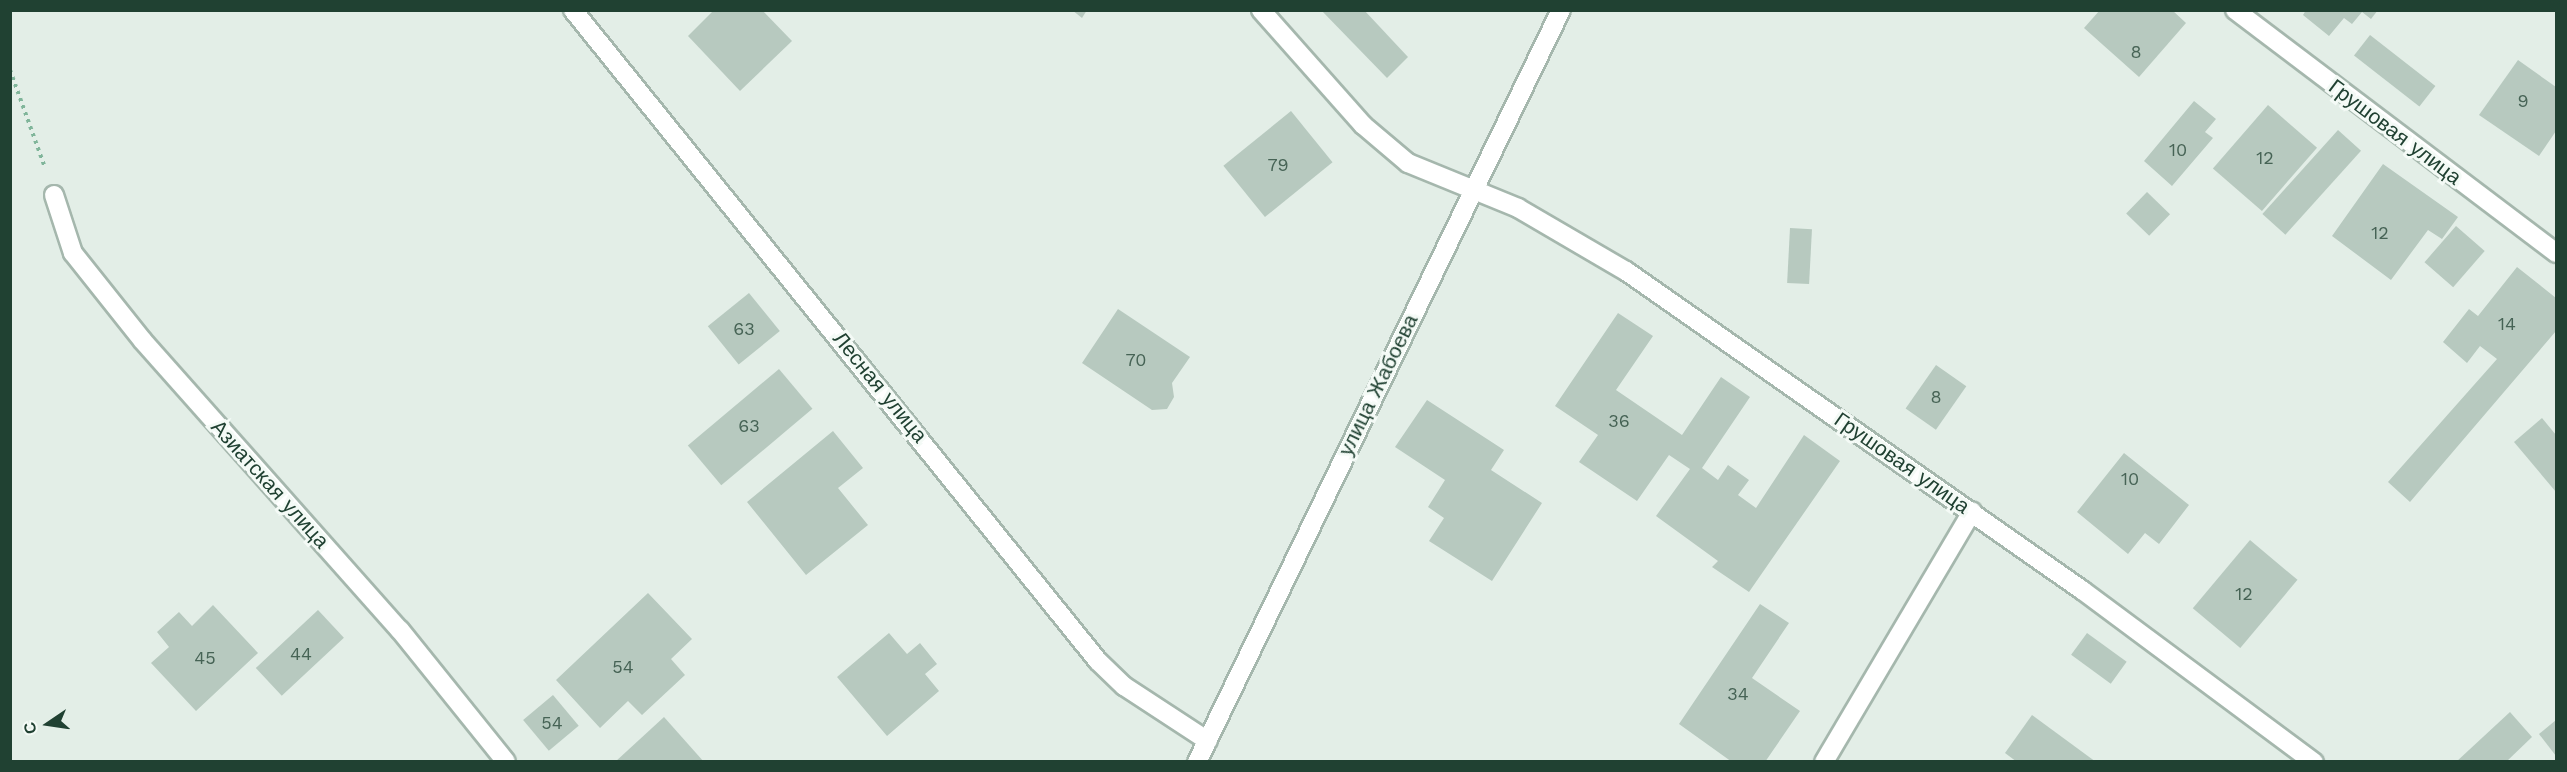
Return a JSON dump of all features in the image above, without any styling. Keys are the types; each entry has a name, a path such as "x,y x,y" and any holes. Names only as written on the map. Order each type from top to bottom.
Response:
{"street":[{"name":"Лесная улица","path":"573,10 1098,661 1125,686 1208,741"},
{"name":"Грушовая улица","path":"1261,10 1363,125 1408,162 1518,208 1626,271 1972,512 2314,762"},
{"name":"улица Жабоева","path":"1197,762 1561,10"},
{"name":"Грушовая улица","path":"2235,10 2556,253"},
{"name":"Азиатская улица","path":"54,195 73,253 143,341 400,630 506,762"},
{"path":"1824,762 1972,512"}],"path":[{"path":"10,70 54,195"}],"building":[{"path":"714,10 762,10 792,41 740,91 688,36"},
{"path":"1072,10 1087,10 1082,18"},
{"path":"1321,10 1364,10 1408,57 1387,78"},
{"path":"2100,10 2172,10 2186,23 2139,77 2084,28"},
{"path":"2306,10 2378,10 2371,19 2362,12 2352,24 2344,18 2329,36 2303,15"},
{"path":"2370,35 2435,86 2419,107 2354,55"},
{"path":"2518,60 2556,87 2556,131 2539,156 2479,115"},
{"path":"2194,101 2216,119 2205,132 2213,138 2172,186 2144,161"},
{"path":"2268,105 2317,148 2262,211 2213,168"},
{"path":"1291,111 1333,162 1265,217 1223,166"},
{"path":"2338,130 2361,151 2285,235 2262,214"},
{"path":"2383,164 2458,217 2442,239 2428,230 2391,280 2332,236"},
{"path":"2147,192 2170,214 2149,236 2126,214"},
{"path":"2456,226 2485,251 2453,287 2425,262"},
{"path":"1790,228 1812,229 1809,284 1787,283"},
{"path":"2517,267 2556,298 2556,331 2410,502 2388,482 2497,359 2480,346 2467,363 2443,342 2469,309 2478,316"},
{"path":"749,293 780,331 739,364 708,326"},
{"path":"1118,309 1190,357 1172,383 1174,397 1167,409 1152,410 1082,363"},
{"path":"1618,313 1653,336 1616,390 1682,435 1721,377 1750,397 1702,468 1718,480 1728,465 1749,480 1738,495 1756,508 1804,435 1840,461 1749,592 1712,567 1718,561 1656,516 1690,469 1669,455 1637,501 1579,462 1598,435 1555,406"},
{"path":"1936,365 1966,386 1936,430 1906,408"},
{"path":"779,369 812,409 721,485 688,445"},
{"path":"1427,400 1504,450 1491,470 1542,503 1492,581 1429,541 1444,518 1428,507 1445,480 1395,447"},
{"path":"2542,418 2556,435 2556,492 2514,442"},
{"path":"833,431 863,468 838,488 868,525 806,575 747,502"},
{"path":"2124,453 2189,505 2159,544 2145,533 2128,554 2077,512"},
{"path":"2250,540 2297,580 2240,648 2193,608"},
{"path":"648,593 692,639 671,659 685,675 642,715 628,701 600,728 556,680"},
{"path":"1760,604 1789,623 1752,678 1800,711 1765,762 1732,762 1679,724"},
{"path":"213,605 258,653 196,711 151,663 169,647 157,632 179,612 192,626"},
{"path":"318,610 344,638 282,696 256,668"},
{"path":"889,633 907,654 920,643 937,664 925,674 939,691 887,736 837,677"},
{"path":"2087,633 2127,662 2111,684 2071,655"},
{"path":"553,695 579,726 549,751 523,720"},
{"path":"2510,712 2532,737 2506,762 2456,762"},
{"path":"2032,715 2096,762 2017,762 2005,753"},
{"path":"664,717 704,762 615,762"},
{"path":"2556,720 2556,756 2539,734"}]}
